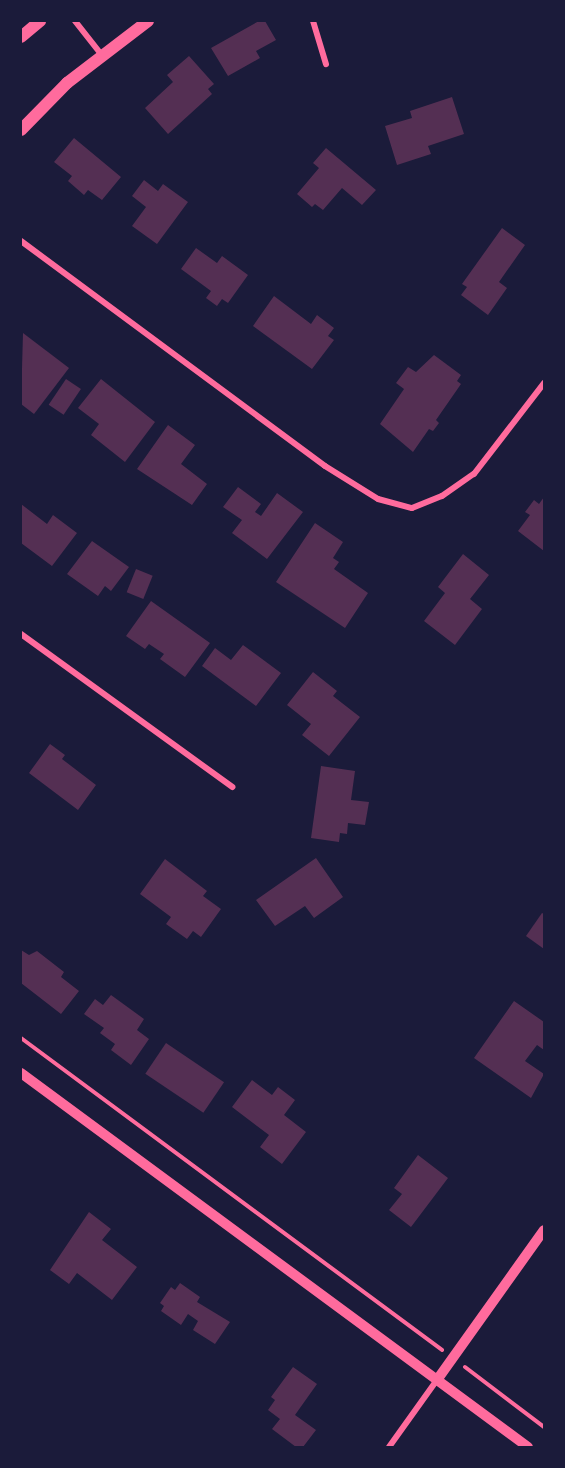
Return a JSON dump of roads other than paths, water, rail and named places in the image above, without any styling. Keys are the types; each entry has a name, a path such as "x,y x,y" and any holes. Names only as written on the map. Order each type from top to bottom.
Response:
{"main road":[{"path":"21,37 40,21"},
{"path":"21,130 101,54 146,21"}],"street":[{"path":"75,21 101,54"},
{"path":"313,21 326,64"},
{"path":"21,241 325,466 378,499 389,502 412,508 442,496 474,474 544,383"},
{"path":"21,634 232,787"},
{"path":"21,1073 528,1447"},
{"path":"389,1447 544,1230"}]}
